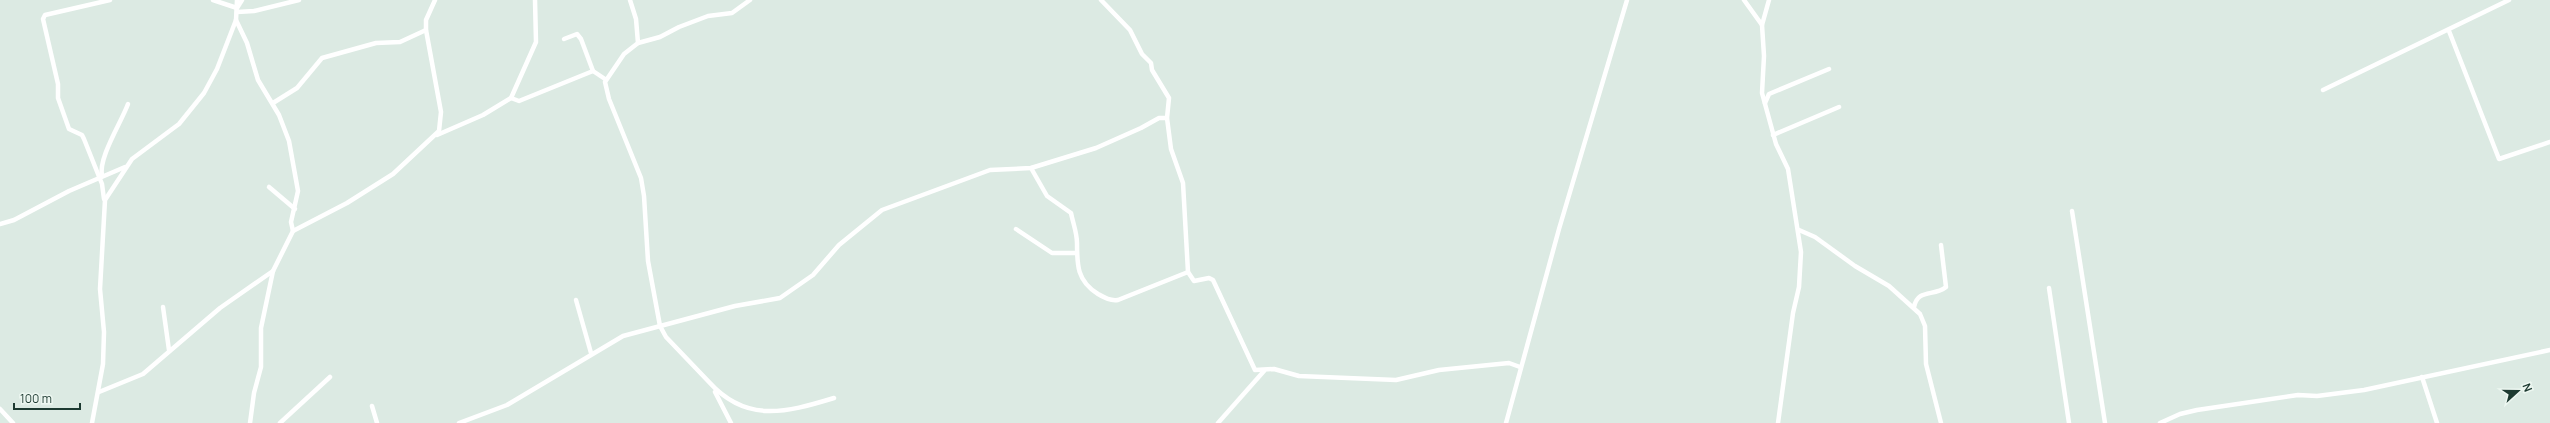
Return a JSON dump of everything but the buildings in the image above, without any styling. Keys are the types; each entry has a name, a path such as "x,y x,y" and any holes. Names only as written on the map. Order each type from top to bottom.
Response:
{"street":[{"path":"92,423 99,392 104,332 100,289 105,200 100,177 84,139 82,135 69,129 58,98 58,84 43,19 45,15 61,10 110,0"},
{"path":"213,0 237,10 254,11 299,0"},
{"path":"105,200 125,167 144,149 170,132 194,108 217,69 236,20 237,0"},
{"path":"237,10 242,0"},
{"path":"435,0 426,20 426,30 441,112 437,134"},
{"path":"250,423 254,393 261,367 261,328 273,271 293,231 347,203 393,174 437,134 483,115 511,98 536,42 535,0"},
{"path":"630,0 636,19 638,44"},
{"path":"605,79 624,54 638,44 660,38 679,27 708,16 732,12 750,0"},
{"path":"1101,0 1130,30 1142,54 1151,63 1152,70 1169,98 1167,118 1172,153 1183,183 1188,272 1194,281 1209,278 1213,280 1255,370 1274,369 1299,376 1396,380 1439,370 1509,363 1520,367"},
{"path":"1506,423 1520,367 1626,0"},
{"path":"1744,0 1762,25"},
{"path":"1769,0 1762,25 1764,56 1762,87 1774,135 1788,169 1799,230 1801,252 1799,287 1793,313 1778,423"},
{"path":"2323,90 2449,31 2509,0"},
{"path":"236,20 246,43 258,80 273,103 289,141 298,191 291,222 293,231"},
{"path":"273,103 297,88 322,58 376,43 400,42 426,30"},
{"path":"2449,31 2499,159 2550,142"},
{"path":"564,39 577,34 593,71 605,79 609,99 641,178 644,196 648,261 660,326 666,337 709,382 731,423"},
{"path":"1765,103 1769,94 1829,69"},
{"path":"511,98 519,101 593,71"},
{"path":"100,177 100,169 104,158 128,104"},
{"path":"1774,135 1839,107"},
{"path":"459,423 507,405 591,353 623,336 735,306 780,298 813,275 839,245 882,210 990,170 1032,168 1096,148 1142,128 1159,118 1167,118"},
{"path":"0,224 14,220 47,202 125,167"},
{"path":"1032,168 1047,196 1071,213 1077,242 1076,253 1078,271 1084,281 1095,292 1110,300 1118,300 1188,272"},
{"path":"269,187 295,209"},
{"path":"2072,211 2105,423"},
{"path":"1016,229 1052,253 1076,253"},
{"path":"1799,230 1815,237 1854,266 1889,286 1914,307 1923,318 1925,326 1926,364 1941,423"},
{"path":"1914,307 1915,300 1920,295 1946,287 1941,246"},
{"path":"99,392 139,377 169,350 232,299 254,286 273,271"},
{"path":"2049,288 2069,423"},
{"path":"576,300 591,353"},
{"path":"163,307 169,350"},
{"path":"2162,423 2180,414 2222,406 2298,395 2316,396 2364,390 2550,350"},
{"path":"1218,423 1264,370"},
{"path":"280,423 330,377"},
{"path":"2422,377 2436,423"},
{"path":"715,391 744,409 757,415 782,414 834,398"},
{"path":"372,406 377,423"},
{"path":"0,409 13,423"}]}
